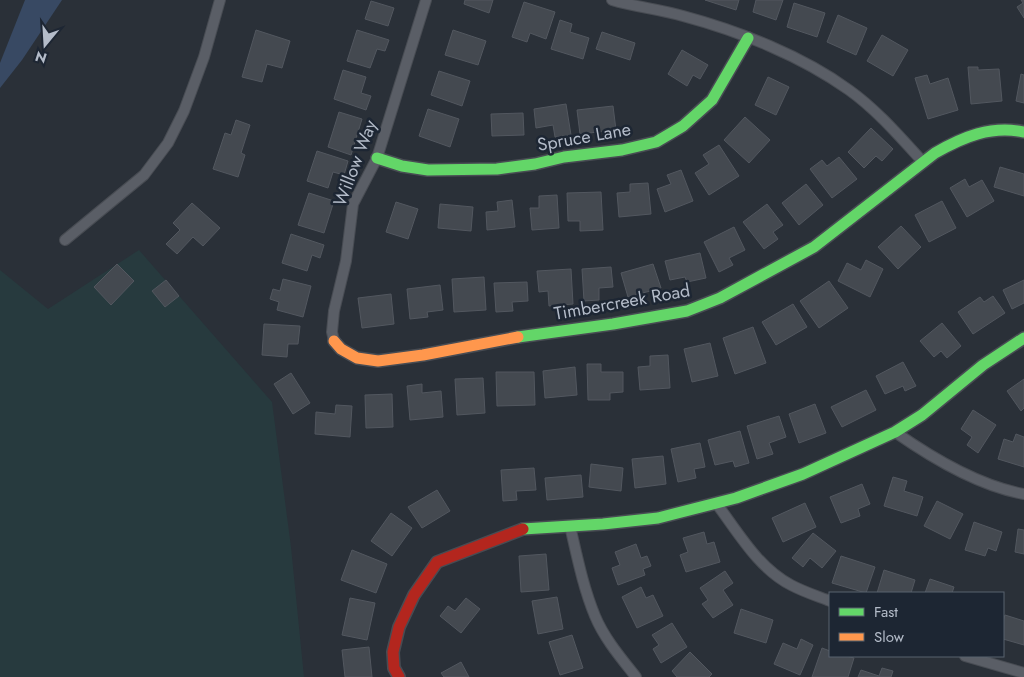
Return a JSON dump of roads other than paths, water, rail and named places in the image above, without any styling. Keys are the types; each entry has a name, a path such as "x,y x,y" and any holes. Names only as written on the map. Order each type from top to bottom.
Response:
{"street":[{"path":"65,240 144,175 168,142 184,110 204,57 220,0"},
{"name":"Willow Way","path":"334,341 332,332 334,311 346,261 354,204 377,158 426,0"},
{"path":"612,0 682,16 748,38 804,63 850,90 890,126 923,162"},
{"name":"Spruce Lane","path":"377,158 402,166 428,170 497,169 535,164 564,157 622,150 656,142 683,126 712,100 748,38"},
{"name":"Timbercreek Road","path":"334,341 341,349 358,358 378,361 423,356 505,339 613,324 687,311 720,298 814,247 923,162 956,140 988,131 1017,130 1024,132"},
{"path":"399,677 394,668 393,652 403,618 414,595 437,562 523,529 603,524 658,518 736,498 803,474 895,432 922,414 983,365 1024,338"},
{"path":"895,432 917,448 943,463 1011,492 1024,494"},
{"path":"716,504 768,569 790,585 829,601"},
{"path":"570,526 579,567 595,617 616,651 636,677"},
{"path":"968,657 1024,673"}],"water":[{"path":"25,0 62,0 22,60 0,88 0,63"}]}
